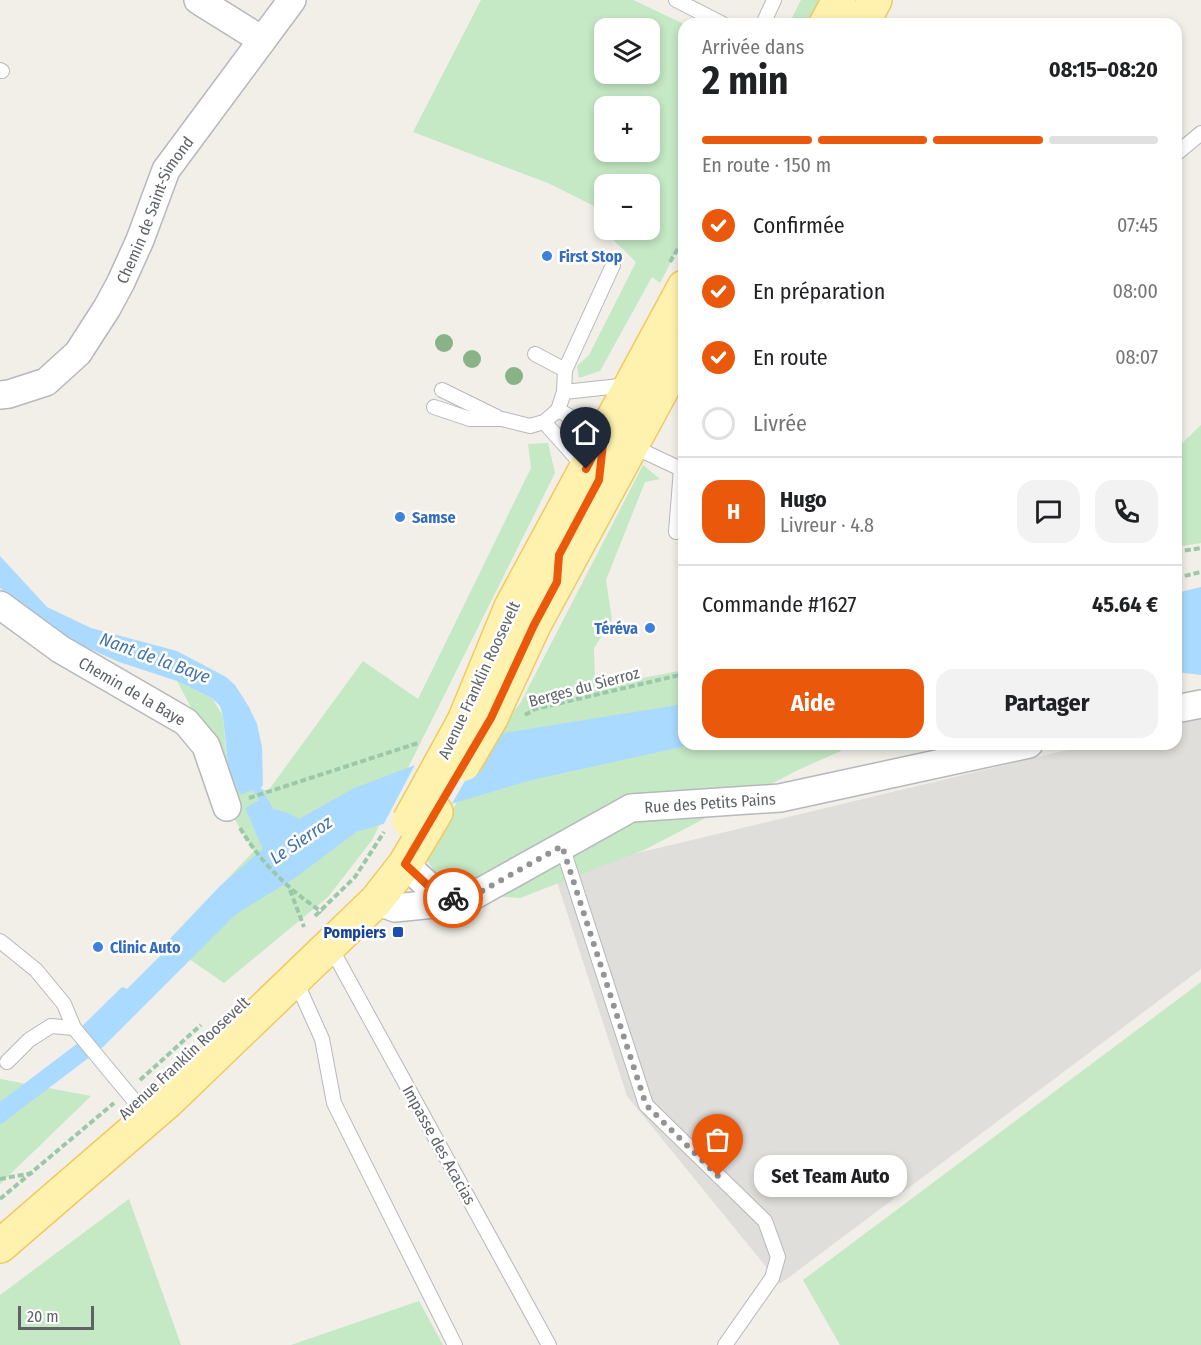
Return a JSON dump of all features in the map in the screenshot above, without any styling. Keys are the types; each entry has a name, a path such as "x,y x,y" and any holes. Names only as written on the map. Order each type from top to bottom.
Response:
{"main road":[{"path":"829,18 839,0"},
{"path":"864,18 875,0"},
{"name":"Avenue Franklin Roosevelt","path":"0,1221 164,1081 360,888 491,719 534,625 557,582 618,440 631,384 678,298"},
{"name":"Avenue Franklin Roosevelt","path":"491,719 511,606 586,469 618,440 678,358"},
{"name":"Avenue Franklin Roosevelt","path":"0,1246 138,1104 295,979 321,925 376,901 405,864 410,821"}],"street":[{"path":"198,0 262,40"},
{"name":"Chemin de Saint-Simond","path":"0,395 46,382 78,353 121,282 141,240 166,170 292,0"},
{"path":"618,440 624,423 675,323 678,308"},
{"name":"Chemin de la Baye","path":"0,605 60,649 186,722 206,746 227,807"},
{"path":"1182,709 1201,704"},
{"name":"Rue des Petits Pains","path":"376,901 395,908 464,901 631,808 780,798 1001,750"},
{"path":"405,864 437,894 464,901"}],"lane":[{"path":"676,0 711,18"},
{"path":"766,18 774,0"},
{"path":"1182,149 1201,133"},
{"path":"442,390 502,419 530,426 544,422 558,410 564,392 565,370 613,265"},
{"path":"535,354 565,370"},
{"path":"564,392 631,384"},
{"path":"434,407 470,419 502,419"},
{"path":"558,410 618,440 678,465"},
{"path":"544,422 586,469"},
{"path":"676,532 678,510"},
{"path":"562,846 646,1105 765,1221 778,1257 772,1278 725,1345"},
{"name":"Impasse des Acacias","path":"321,925 549,1345"},
{"path":"0,941 36,970 64,1004 74,1029 138,1104"},
{"path":"295,979 322,1039 334,1103 455,1345"},
{"path":"7,1062 29,1040 51,1026 74,1029"}],"path":[{"path":"1182,551 1201,548"},
{"path":"1182,577 1201,572"},
{"name":"Berges du Sierroz","path":"491,719 678,675"},
{"path":"268,791 417,745"},
{"path":"296,935 321,925 355,877 410,821"},
{"path":"254,851 321,925"},
{"path":"290,889 321,925"},
{"path":"0,1199 33,1172 138,1104 204,1023"},
{"path":"0,1179 33,1172"}],"shaded area":[{"path":"1201,718 1201,969 780,1284 627,1096 554,873 1067,750 1182,750 1182,723"}],"green space":[{"path":"481,0 633,0 678,21 678,248 660,283 652,277 600,371 579,378 577,366 589,355 636,262 613,240 660,240 660,174 594,174 594,206 548,183 413,132"},
{"path":"801,0 819,0 811,18 792,18"},
{"path":"1201,425 1201,543 1182,546 1182,443"},
{"path":"548,443 555,473 372,840 328,897 224,983 166,943 254,851 227,807 202,728 177,681 212,698 223,716 226,753 257,788 268,791 363,661 418,699 531,468 528,444"},
{"path":"643,465 660,479 645,482 606,580 612,620 594,648 595,687 678,671 678,750 843,750 796,771 644,850 520,898 447,893 426,858 482,759 521,702"},
{"path":"1201,982 1201,1345 840,1345 803,1280"},
{"path":"0,1079 91,1096 0,1184"},
{"path":"129,1199 181,1345 0,1345 0,1295"},
{"path":"419,1301 443,1345 291,1345"}],"water":[{"path":"0,556 47,607 91,628 177,651 226,677 235,685 257,724 262,747 263,786 240,795 228,766 223,716 220,706 212,698 177,681 119,662 77,643 37,618 0,588"},
{"path":"1201,587 1201,675 1182,673 1182,592"},
{"name":"Le Sierroz","path":"678,705 678,748 532,780 356,832 295,878 236,914 103,1047 0,1125 0,1102 82,1040 74,1034 122,987 127,989 162,954 158,950 164,942 166,943 220,886 263,849 245,808 266,797 273,809 286,812 299,819 352,789 497,734"}],"pier":[{"path":"493,732 450,807 382,827 417,761"}],"waterway":[{"name":"Nant de la Baye","path":"252,780 267,806"}],"way so far":[{"path":"453,898 464,901 562,846 646,1105 718,1176"}],"place":[{"name":"First Stop","path":"547,256"},
{"name":"Samse","path":"400,517"},
{"name":"Téréva","path":"650,628"},
{"name":"Pompiers","path":"398,932"},
{"name":"Clinic Auto","path":"98,947"},
{"name":"Set Team Auto","path":"718,1176"}],"route":[{"path":"453,898 437,894 405,864 491,718 534,625 557,582 559,555 599,480 604,435 586,469"}]}
